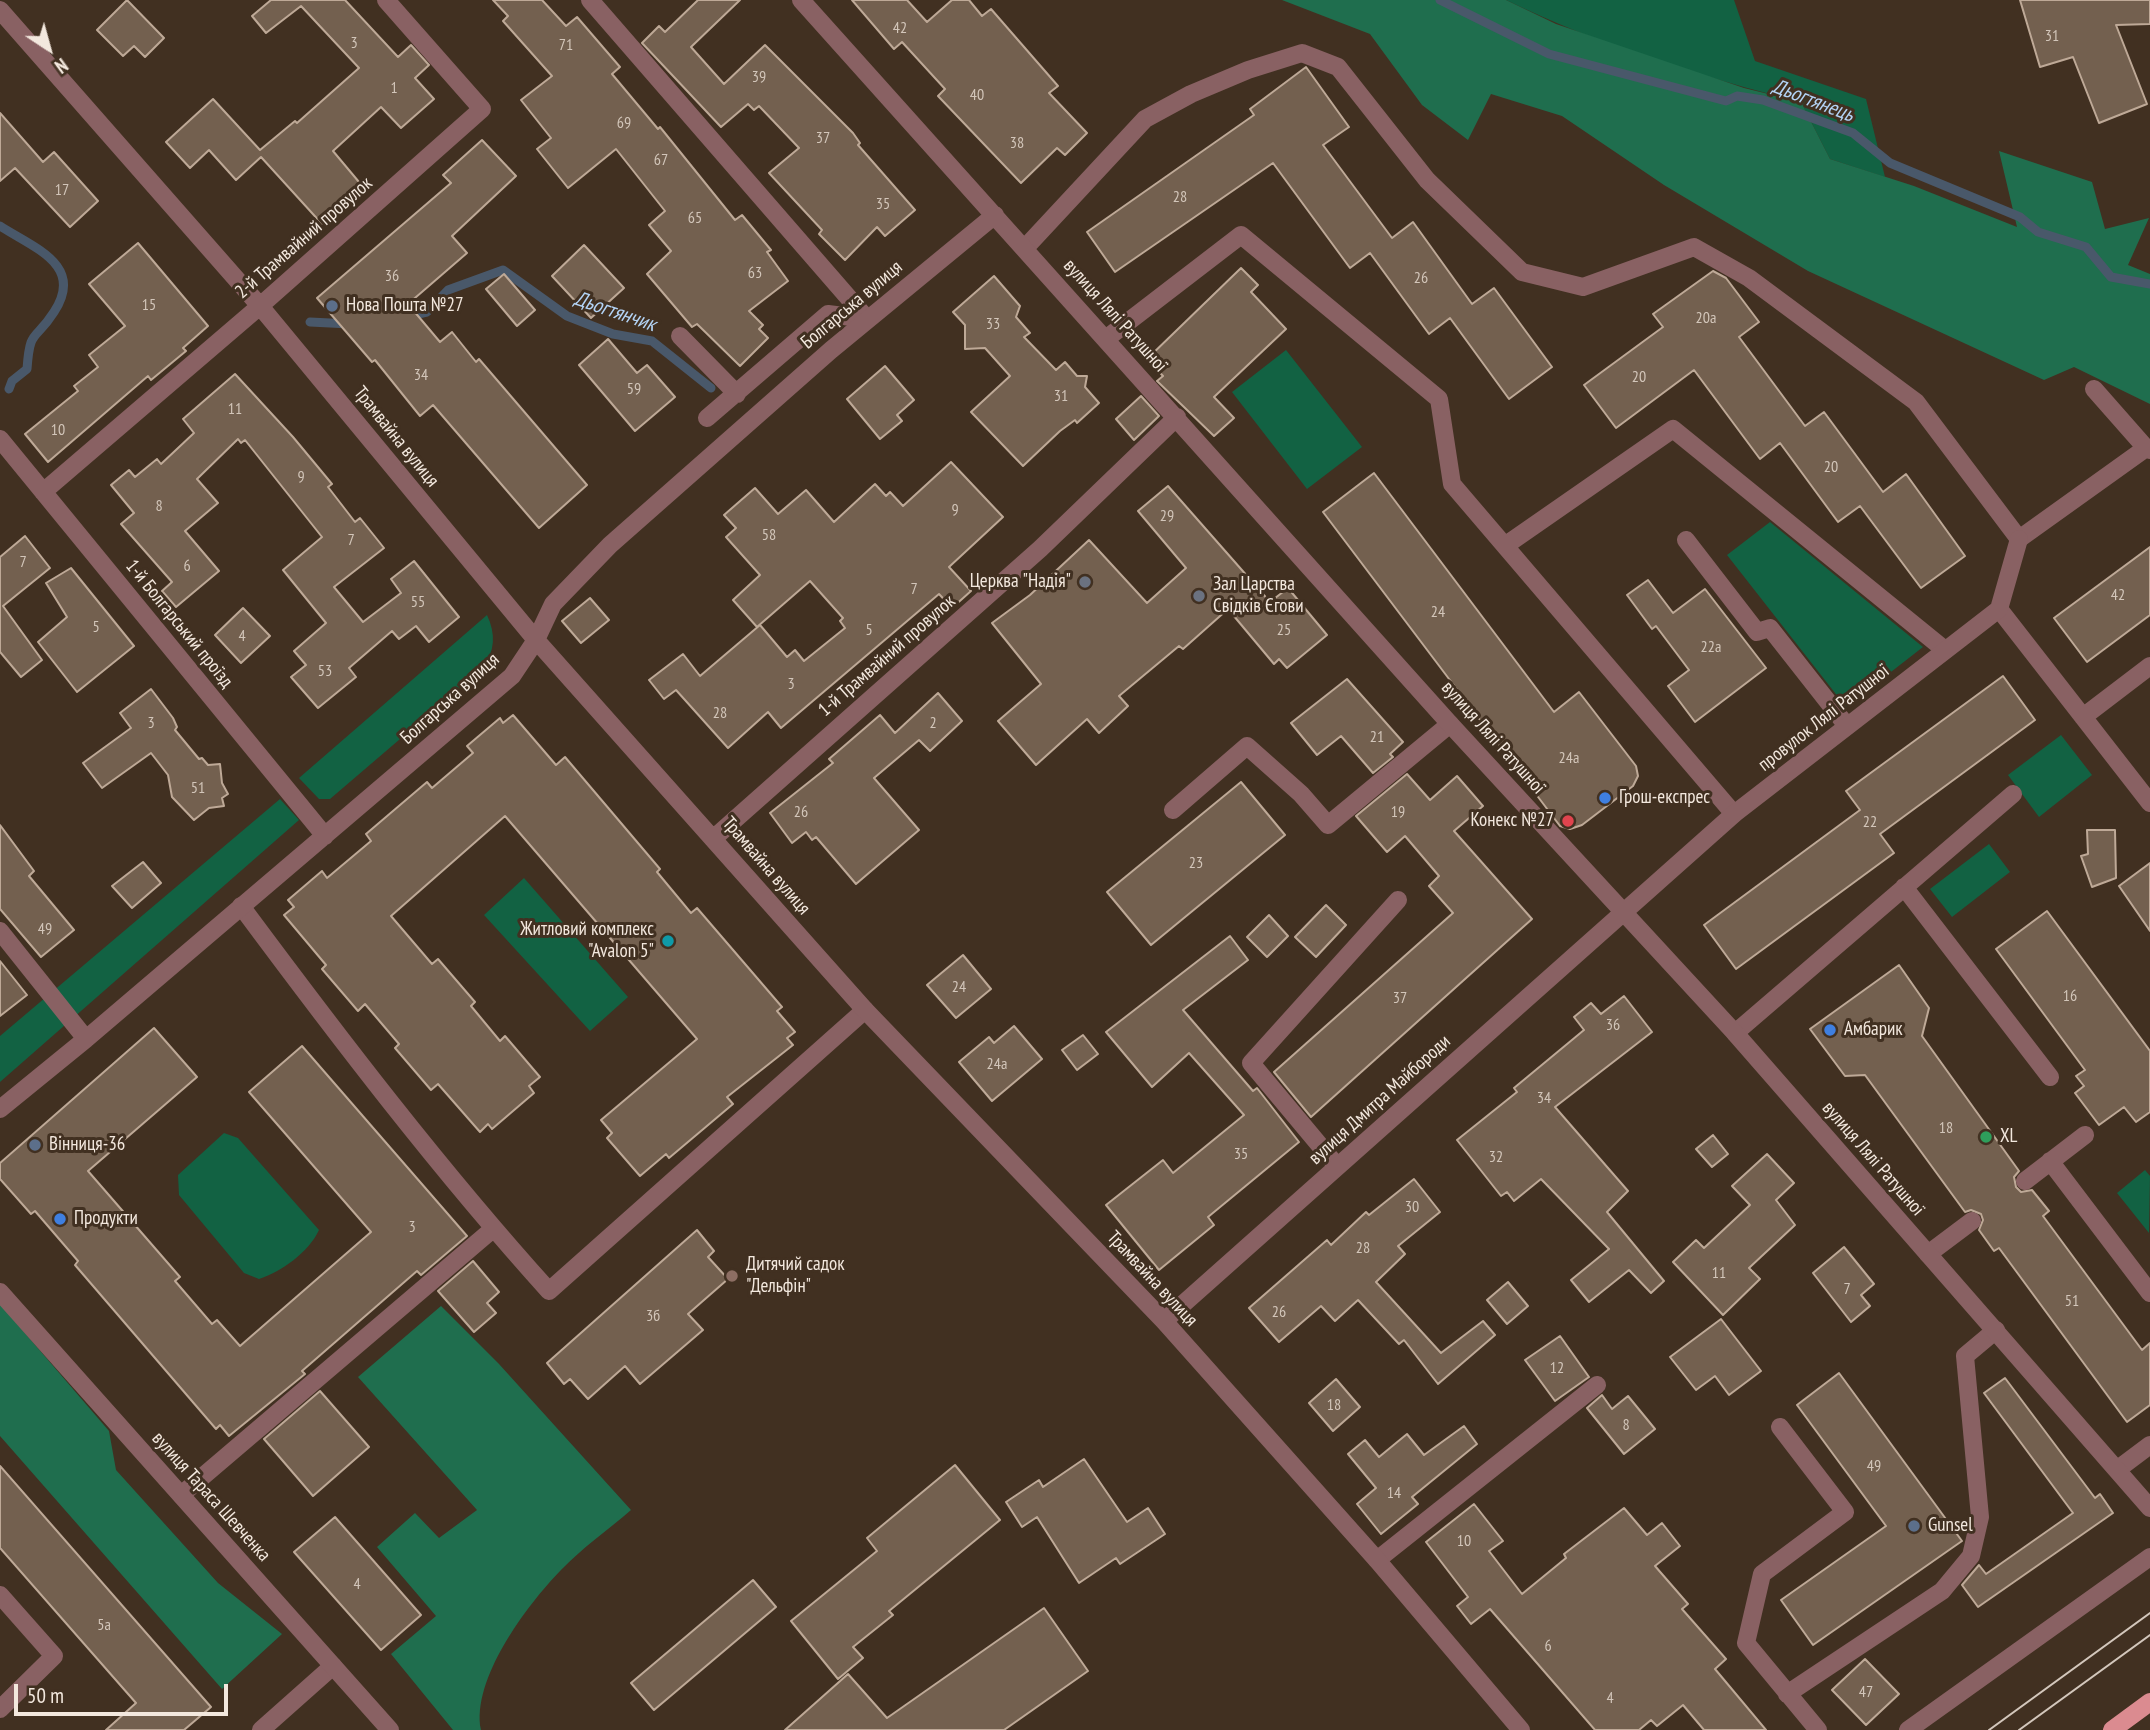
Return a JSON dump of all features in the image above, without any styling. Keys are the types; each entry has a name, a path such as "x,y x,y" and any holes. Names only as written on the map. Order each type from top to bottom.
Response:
{"main road":[{"path":"2112,1730 2150,1702"}],"street":[{"name":"2-й Трамвайний провулок","path":"43,492 260,306 482,109 386,0"},
{"name":"вулиця Лялі Ратушної","path":"801,0 1107,338 1450,724 1735,1033 2150,1508"},
{"path":"595,2 867,319"},
{"name":"Трамвайна вулиця","path":"0,10 260,306 536,640 864,1010 1164,1321 1377,1560 1521,1730"},
{"path":"1025,248 1145,119 1191,94 1236,75 1302,53 1338,67 1427,180 1522,272 1583,287 1694,247 1749,278 1925,410 2019,539"},
{"name":"Болгарська вулиця","path":"0,1109 512,676 536,640 552,604 610,545 867,319 995,215"},
{"path":"1107,338 1241,235 1439,399 1452,484 1734,814"},
{"path":"707,418 828,314 867,319"},
{"path":"680,336 737,394"},
{"path":"2094,389 2148,449 2019,539 1999,609 2150,803"},
{"name":"1-й Трамвайний провулок","path":"714,838 1040,550 1177,417"},
{"path":"1506,545 1673,429 1945,650"},
{"name":"1-й Болгарський проїзд","path":"0,439 325,836"},
{"path":"1686,540 1756,632 1770,628 1847,726"},
{"name":"провулок Лялі Ратушної","path":"1623,910 1734,814 1999,609"},
{"path":"2083,717 2150,666"},
{"path":"1173,810 1247,747 1301,794 1328,825 1450,724"},
{"path":"1735,1033 2013,794"},
{"path":"1904,887 2050,1077"},
{"path":"1337,1166 1251,1063 1398,900"},
{"path":"241,906 319,1011 493,1229 549,1291 864,1010"},
{"name":"вулиця Дмитра Майбороди","path":"1164,1321 1623,910"},
{"path":"0,931 86,1039"},
{"path":"2025,1181 2085,1135"},
{"path":"2050,1161 2150,1293"},
{"path":"1928,1254 1972,1221"},
{"path":"181,1495 493,1229"},
{"name":"вулиця Тараса Шевченка","path":"0,1292 390,1730"},
{"path":"1787,1694 1942,1591 1971,1556 1980,1517 1965,1356 1996,1330"},
{"path":"1377,1560 1597,1385"},
{"path":"1780,1427 1845,1512 1762,1574 1746,1643 1818,1730"},
{"path":"2118,1469 2150,1446"},
{"path":"1908,1730 2150,1557"},
{"path":"0,1595 54,1656 0,1709"},
{"path":"261,1730 333,1666"}],"green space":[{"path":"1282,0 1506,0 1556,24 1744,88 1801,102 1830,159 1914,186 2017,227 1999,151 2092,182 2105,229 2149,218 2128,265 2150,274 2150,404 2074,367 2044,380 1808,271 1664,185 1562,116 1491,94 1468,140 1422,105 1370,34"},
{"path":"1506,0 1734,0 1755,61 1866,99 1885,177 1830,159 1801,102 1651,58 1577,31"},
{"path":"1286,350 1362,447 1307,489 1232,392"},
{"path":"1770,522 1923,647 1846,707 1727,555"},
{"path":"487,615 493,642 483,668 330,799 319,799 299,778"},
{"path":"2061,735 2092,775 2039,817 2008,775"},
{"path":"280,799 299,820 0,1082 0,1036"},
{"path":"1989,844 2010,872 1952,917 1930,889"},
{"path":"524,878 628,997 590,1031 484,915"},
{"path":"224,1133 238,1138 319,1230 294,1260 259,1279 244,1273 179,1195 178,1175"},
{"path":"2145,1170 2150,1176 2149,1233 2117,1193"},
{"path":"0,1304 109,1431 116,1470 218,1583 282,1634 222,1689 0,1436"},
{"path":"441,1306 499,1364 631,1510 561,1570 518,1623 504,1645 484,1689 480,1710 481,1730 453,1730 391,1654 436,1616 377,1547 415,1513 439,1538 477,1510 358,1377"}],"building":[{"path":"127,0 164,38 145,57 134,46 123,56 97,30"},
{"path":"271,0 345,0 398,57 411,45 429,65 415,78 434,99 401,128 381,107 333,151 364,188 322,224 261,157 236,180 209,150 190,168 166,142 213,99 260,150 295,121 297,123 359,68 301,6 266,33 252,16"},
{"path":"493,0 542,0 566,26 577,17 620,67 612,74 658,129 660,127 735,220 742,215 771,250 767,252 788,281 749,311 763,325 759,329 768,338 740,366 697,324 692,327 647,274 671,251 649,225 665,211 616,149 568,188 537,149 551,138 521,100 552,76 503,21 508,16"},
{"path":"698,0 740,0 691,47 724,84 765,45 853,133 860,143 858,145 915,210 885,236 877,227 845,260 819,234 822,230 769,173 799,148 759,106 754,110 748,104 721,127 642,43 659,26 665,32"},
{"path":"852,0 907,0 927,22 952,0 969,0 982,16 991,9 1058,86 1049,93 1087,133 1065,155 1057,148 1021,183 938,96 945,89 902,42 894,49"},
{"path":"2020,0 2150,0 2150,24 2116,25 2147,104 2099,123 2073,57 2040,67"},
{"path":"1306,67 1349,127 1323,145 1392,238 1413,222 1472,304 1494,288 1552,367 1509,399 1450,318 1429,334 1370,253 1350,268 1273,163 1115,272 1087,232 1254,115 1250,109"},
{"path":"0,113 43,162 54,152 98,201 70,227 15,168 0,181"},
{"path":"482,140 516,176 452,236 467,253 408,304 440,342 452,332 476,362 479,359 587,485 539,528 433,405 420,416 375,360 372,362 317,298 451,183 443,175"},
{"path":"138,243 208,326 183,348 186,351 151,380 148,376 48,462 25,434 78,391 74,386 98,367 89,355 125,326 89,284"},
{"path":"584,245 624,288 591,318 552,276"},
{"path":"1241,268 1258,285 1251,292 1286,329 1214,397 1234,418 1214,436 1157,381 1163,376 1147,359"},
{"path":"1713,271 1726,278 1759,322 1739,337 1805,426 1824,412 1883,492 1906,474 1965,556 1921,588 1860,506 1838,522 1780,443 1760,459 1694,370 1616,428 1584,385 1663,327 1653,314"},
{"path":"504,274 535,310 517,326 486,289"},
{"path":"994,276 1020,306 1016,317 1030,333 1024,337 1056,370 1065,362 1077,376 1087,376 1085,387 1099,403 1077,423 1075,420 1060,431 1023,466 971,412 1010,376 985,348 965,349 965,325 953,312"},
{"path":"608,339 637,373 647,365 675,397 635,431 579,365"},
{"path":"885,366 914,400 897,415 902,421 880,439 847,399"},
{"path":"235,374 332,484 328,487 355,522 360,518 384,548 334,587 363,622 401,593 391,579 414,561 459,617 429,642 416,626 399,639 392,631 349,668 356,677 318,708 291,677 306,665 294,651 326,623 283,570 322,537 245,440 241,443 238,439 197,479 218,503 185,531 219,571 176,607 162,591 172,582 121,524 134,513 111,485 129,470 135,477 157,459 161,464 194,433 183,419"},
{"path":"1141,396 1159,416 1134,440 1116,419"},
{"path":"951,462 1003,517 949,567 971,591 952,608 939,594 781,728 768,712 728,748 676,690 664,699 649,680 683,654 700,676 760,625 787,657 795,650 804,661 845,628 840,621 843,618 810,581 757,627 733,600 760,575 726,537 736,528 724,515 755,488 778,514 806,490 834,522 875,484 886,496 890,492 903,506"},
{"path":"1374,473 1554,712 1579,692 1636,766 1638,776 1633,786 1582,825 1570,829 1560,826 1323,512"},
{"path":"1168,486 1270,602 1288,588 1327,635 1287,668 1279,659 1274,664 1228,609 1183,649 1179,646 1119,696 1128,706 1099,733 1087,719 1036,765 998,721 1041,684 992,623 1030,595 1089,540 1147,603 1186,568 1138,511"},
{"path":"25,536 50,568 3,606 42,660 21,677 0,652 0,557"},
{"path":"2150,547 2150,615 2087,662 2054,618"},
{"path":"71,568 134,646 77,692 38,642 67,617 46,583"},
{"path":"1648,580 1673,613 1705,589 1766,668 1695,722 1668,686 1689,670 1656,626 1652,629 1627,595"},
{"path":"590,598 609,620 581,643 562,621"},
{"path":"243,608 270,636 241,663 215,635"},
{"path":"2003,676 2035,720 1880,834 1894,853 1736,969 1704,925 1860,810 1846,791"},
{"path":"1347,679 1403,742 1390,754 1393,757 1373,773 1341,736 1317,755 1291,723"},
{"path":"151,689 173,718 177,727 175,730 199,759 202,758 208,765 220,764 222,783 228,794 222,798 224,806 209,808 194,820 172,797 168,775 151,753 102,788 83,763 131,728 120,713"},
{"path":"938,693 962,721 930,751 919,740 874,778 919,830 856,884 816,837 812,840 806,832 792,843 770,813 833,763 829,759 880,715 895,733"},
{"name":"Житловий комплекс \"Avalon 5\"","path":"513,715 556,765 565,757 660,869 657,872 691,913 697,908 782,1007 777,1011 795,1032 787,1038 793,1045 727,1097 733,1104 669,1158 666,1154 640,1176 607,1138 612,1133 601,1120 697,1039 505,816 391,916 432,964 438,959 475,1002 471,1006 500,1041 505,1036 540,1077 529,1086 534,1093 492,1129 488,1124 480,1132 438,1084 431,1090 395,1048 399,1044 365,1004 358,1011 322,969 326,965 284,915 294,907 288,900 322,871 327,878 371,841 366,834 427,782 432,788 473,753 467,746 500,718 503,723"},
{"path":"1407,774 1430,800 1457,776 1483,806 1454,831 1532,919 1311,1117 1274,1072 1453,913 1429,886 1439,876 1405,836 1387,852 1356,816"},
{"path":"1241,782 1285,835 1151,945 1107,892"},
{"path":"0,825 34,871 29,876 74,930 41,957 0,909"},
{"path":"2087,830 2115,830 2116,878 2092,887 2081,856 2088,854"},
{"path":"143,862 161,883 132,908 112,886"},
{"path":"2150,863 2150,931 2119,886"},
{"path":"1326,905 1346,925 1316,957 1295,937"},
{"path":"2047,911 2150,1051 2150,1112 2136,1122 2124,1107 2099,1125 2075,1093 2084,1086 2076,1076 2085,1070 1996,949"},
{"path":"1269,915 1288,936 1267,957 1247,937"},
{"path":"1230,936 1248,960 1183,1010 1253,1091 1257,1088 1299,1142 1208,1217 1214,1225 1159,1270 1106,1205 1163,1160 1173,1173 1244,1115 1189,1053 1152,1087 1106,1032"},
{"path":"963,955 991,989 956,1018 927,985"},
{"path":"0,961 27,995 0,1016"},
{"path":"1899,965 1929,1008 1922,1036 2019,1171 2014,1177 2016,1187 2021,1192 2032,1190 2049,1211 2043,1216 2142,1350 2150,1343 2150,1405 2127,1422 1999,1248 1994,1251 1979,1230 1983,1220 1981,1214 1971,1210 1965,1212 1865,1075 1845,1076 1810,1029"},
{"path":"1624,996 1652,1032 1555,1107 1628,1191 1607,1212 1664,1281 1651,1293 1629,1270 1589,1302 1571,1280 1609,1249 1541,1179 1514,1201 1507,1192 1501,1196 1457,1140 1517,1092 1514,1088 1584,1030 1574,1017 1591,1003 1601,1014"},
{"path":"1014,1026 1042,1059 992,1101 959,1062 989,1037 994,1043"},
{"path":"154,1028 197,1077 88,1171 180,1277 175,1281 212,1324 217,1320 240,1346 371,1232 249,1092 302,1046 467,1236 421,1275 417,1271 302,1371 305,1374 229,1436 220,1425 216,1429 75,1265 78,1261 35,1211 31,1214 0,1179 0,1163"},
{"path":"1083,1035 1098,1054 1077,1070 1062,1050"},
{"path":"1713,1135 1728,1154 1712,1167 1696,1149"},
{"path":"1767,1154 1794,1183 1776,1200 1795,1225 1749,1268 1760,1279 1723,1315 1673,1262 1696,1240 1704,1248 1750,1205 1732,1186"},
{"path":"1414,1179 1440,1212 1398,1246 1405,1254 1376,1282 1441,1353 1483,1321 1495,1335 1438,1384 1404,1340 1399,1344 1358,1300 1335,1321 1321,1306 1279,1342 1249,1308 1327,1240 1331,1245 1366,1212 1369,1215"},
{"path":"697,1230 714,1251 708,1257 728,1279 688,1314 703,1330 640,1384 625,1366 588,1399 570,1379 564,1384 547,1363"},
{"path":"1844,1247 1874,1284 1861,1295 1870,1306 1851,1322 1813,1273"},
{"path":"473,1261 499,1292 487,1303 496,1313 474,1332 438,1291"},
{"path":"1508,1282 1528,1306 1507,1324 1487,1300"},
{"path":"1721,1319 1761,1371 1729,1395 1715,1376 1696,1390 1670,1357"},
{"path":"1560,1336 1589,1377 1555,1401 1525,1360"},
{"path":"1839,1373 1962,1541 1813,1645 1781,1600 1886,1526 1797,1405"},
{"path":"2005,1378 2095,1498 2100,1494 2113,1513 1978,1607 1962,1585 1979,1565 1986,1574 2073,1513 1984,1393"},
{"path":"1336,1379 1360,1407 1333,1431 1309,1403"},
{"path":"320,1391 369,1447 313,1496 264,1439"},
{"path":"1602,1395 1612,1409 1628,1396 1655,1429 1624,1454 1587,1408"},
{"path":"1464,1426 1477,1444 1412,1497 1418,1504 1381,1534 1357,1504 1376,1488 1348,1454 1365,1440 1379,1457 1407,1434 1424,1455"},
{"path":"1084,1459 1127,1522 1148,1508 1165,1534 1120,1564 1116,1558 1079,1583 1037,1517 1022,1527 1006,1502 1039,1480 1043,1487"},
{"path":"955,1465 1000,1520 889,1611 893,1615 853,1647 863,1658 838,1679 791,1621 877,1551 867,1538"},
{"path":"0,1466 211,1707 184,1730 106,1730 136,1703 0,1548"},
{"path":"1474,1504 1503,1541 1489,1551 1522,1594 1566,1558 1564,1554 1624,1508 1647,1535 1662,1523 1680,1546 1655,1566 1688,1604 1682,1609 1726,1659 1715,1669 1766,1730 1704,1730 1683,1705 1657,1726 1651,1720 1639,1730 1595,1730 1490,1609 1471,1624 1457,1606 1468,1597 1426,1542"},
{"path":"335,1517 421,1615 381,1650 294,1552"},
{"path":"753,1580 776,1607 654,1710 631,1683"},
{"path":"1044,1608 1088,1671 1004,1730 785,1730 848,1674 887,1718"},
{"path":"1865,1659 1899,1694 1866,1725 1832,1690"}],"waterway":[{"name":"Дьогтянець","path":"1440,0 1549,54 1726,101 1737,96 1763,100 1853,133 1890,163 2020,217 2038,232 2086,247 2111,277 2150,284"},
{"path":"0,226 40,250 60,270 63,282 62,296 54,312 32,340 27,369 12,381 9,389"},
{"name":"Дьогтянчик","path":"405,317 427,312 448,290 503,270 567,316 613,334 652,341 711,388"},
{"name":"Дьогтянчик","path":"310,322 350,324"}],"tram line":[{"path":"1989,1730 2150,1613"},
{"path":"2019,1730 2150,1635"}],"place":[{"name":"Нова Пошта №27","path":"332,306"},
{"name":"Церква \"Надія\"","path":"1085,582"},
{"name":"Зал Царства Свідків Єгови","path":"1199,596"},
{"name":"Грош-експрес","path":"1605,798"},
{"name":"Конекс №27","path":"1568,821"},
{"name":"Житловий комплекс \"Avalon 5\"","path":"668,941"},
{"name":"Амбарик","path":"1830,1030"},
{"name":"XL","path":"1986,1137"},
{"name":"Вінниця-36","path":"35,1145"},
{"name":"Продукти","path":"60,1219"},
{"name":"Дитячий садок \"Дельфін\"","path":"732,1276"},
{"name":"Gunsel","path":"1914,1526"}]}
